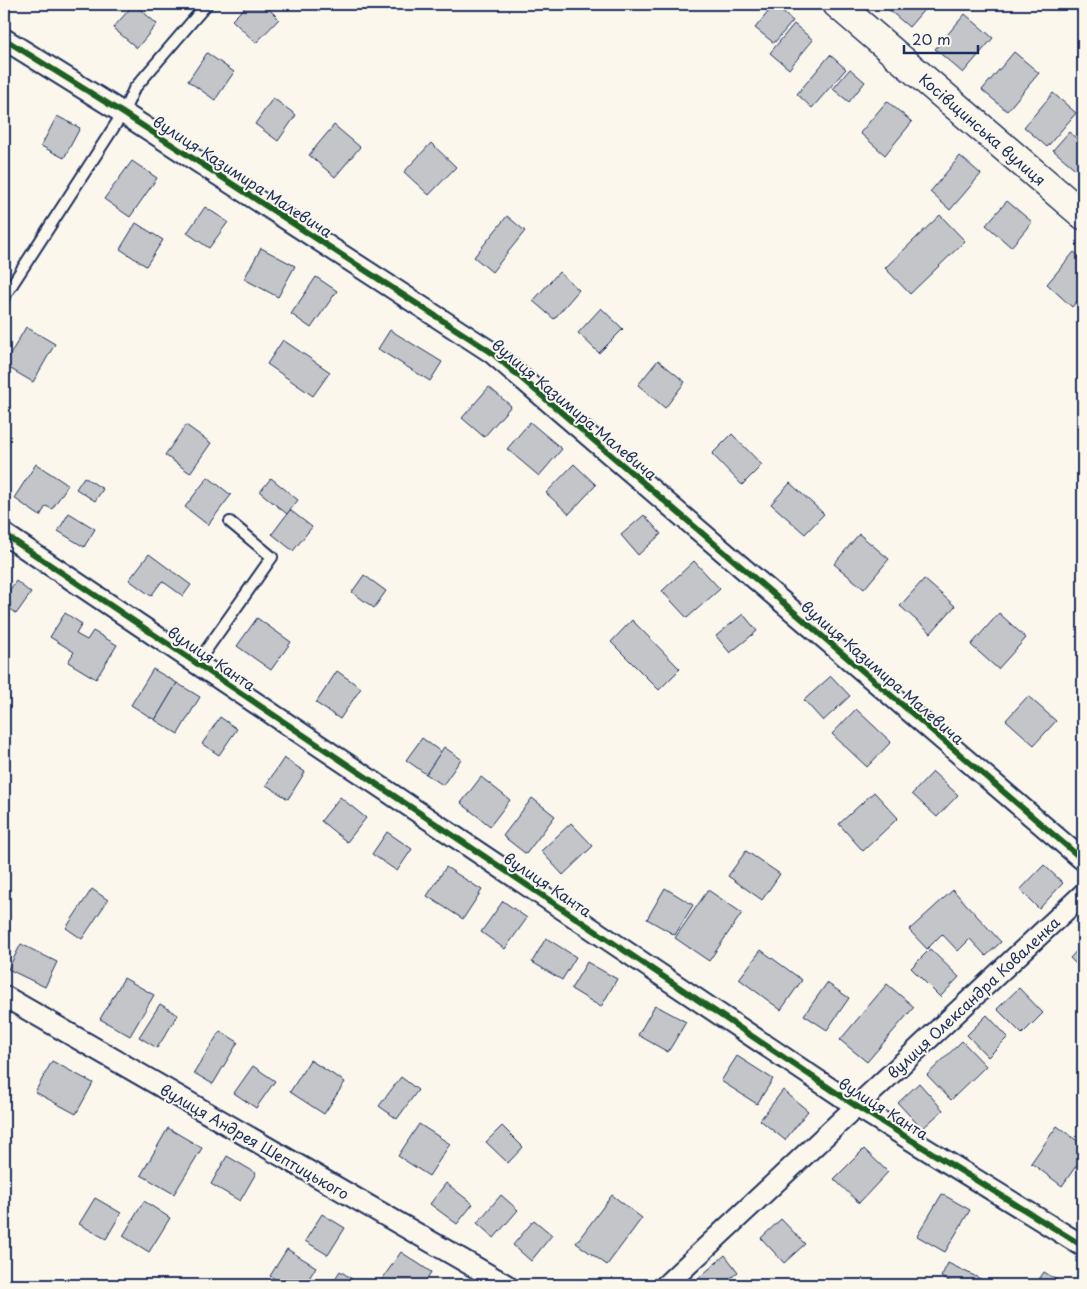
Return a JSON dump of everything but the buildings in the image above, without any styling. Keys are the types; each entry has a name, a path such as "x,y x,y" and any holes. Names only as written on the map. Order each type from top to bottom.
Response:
{"street":[{"name":"Косівщинська вулиця","path":"837,4 1083,214"},
{"name":"вулиця Казимира Малевича","path":"4,39 123,113 491,352 1083,860"},
{"name":"вулиця Канта","path":"4,534 856,1106 1083,1246"},
{"name":"вулиця Олександра Коваленка","path":"666,1285 1083,894"},
{"name":"вулиця Андрея Шептицького","path":"4,996 506,1285"}],"lane":[{"path":"4,297 123,113 134,89 207,4"},
{"path":"197,663 272,557 230,522"}],"cycle path":[{"path":"4,39 123,113 491,352 1083,860"},
{"path":"4,534 856,1106 1083,1246"}]}
